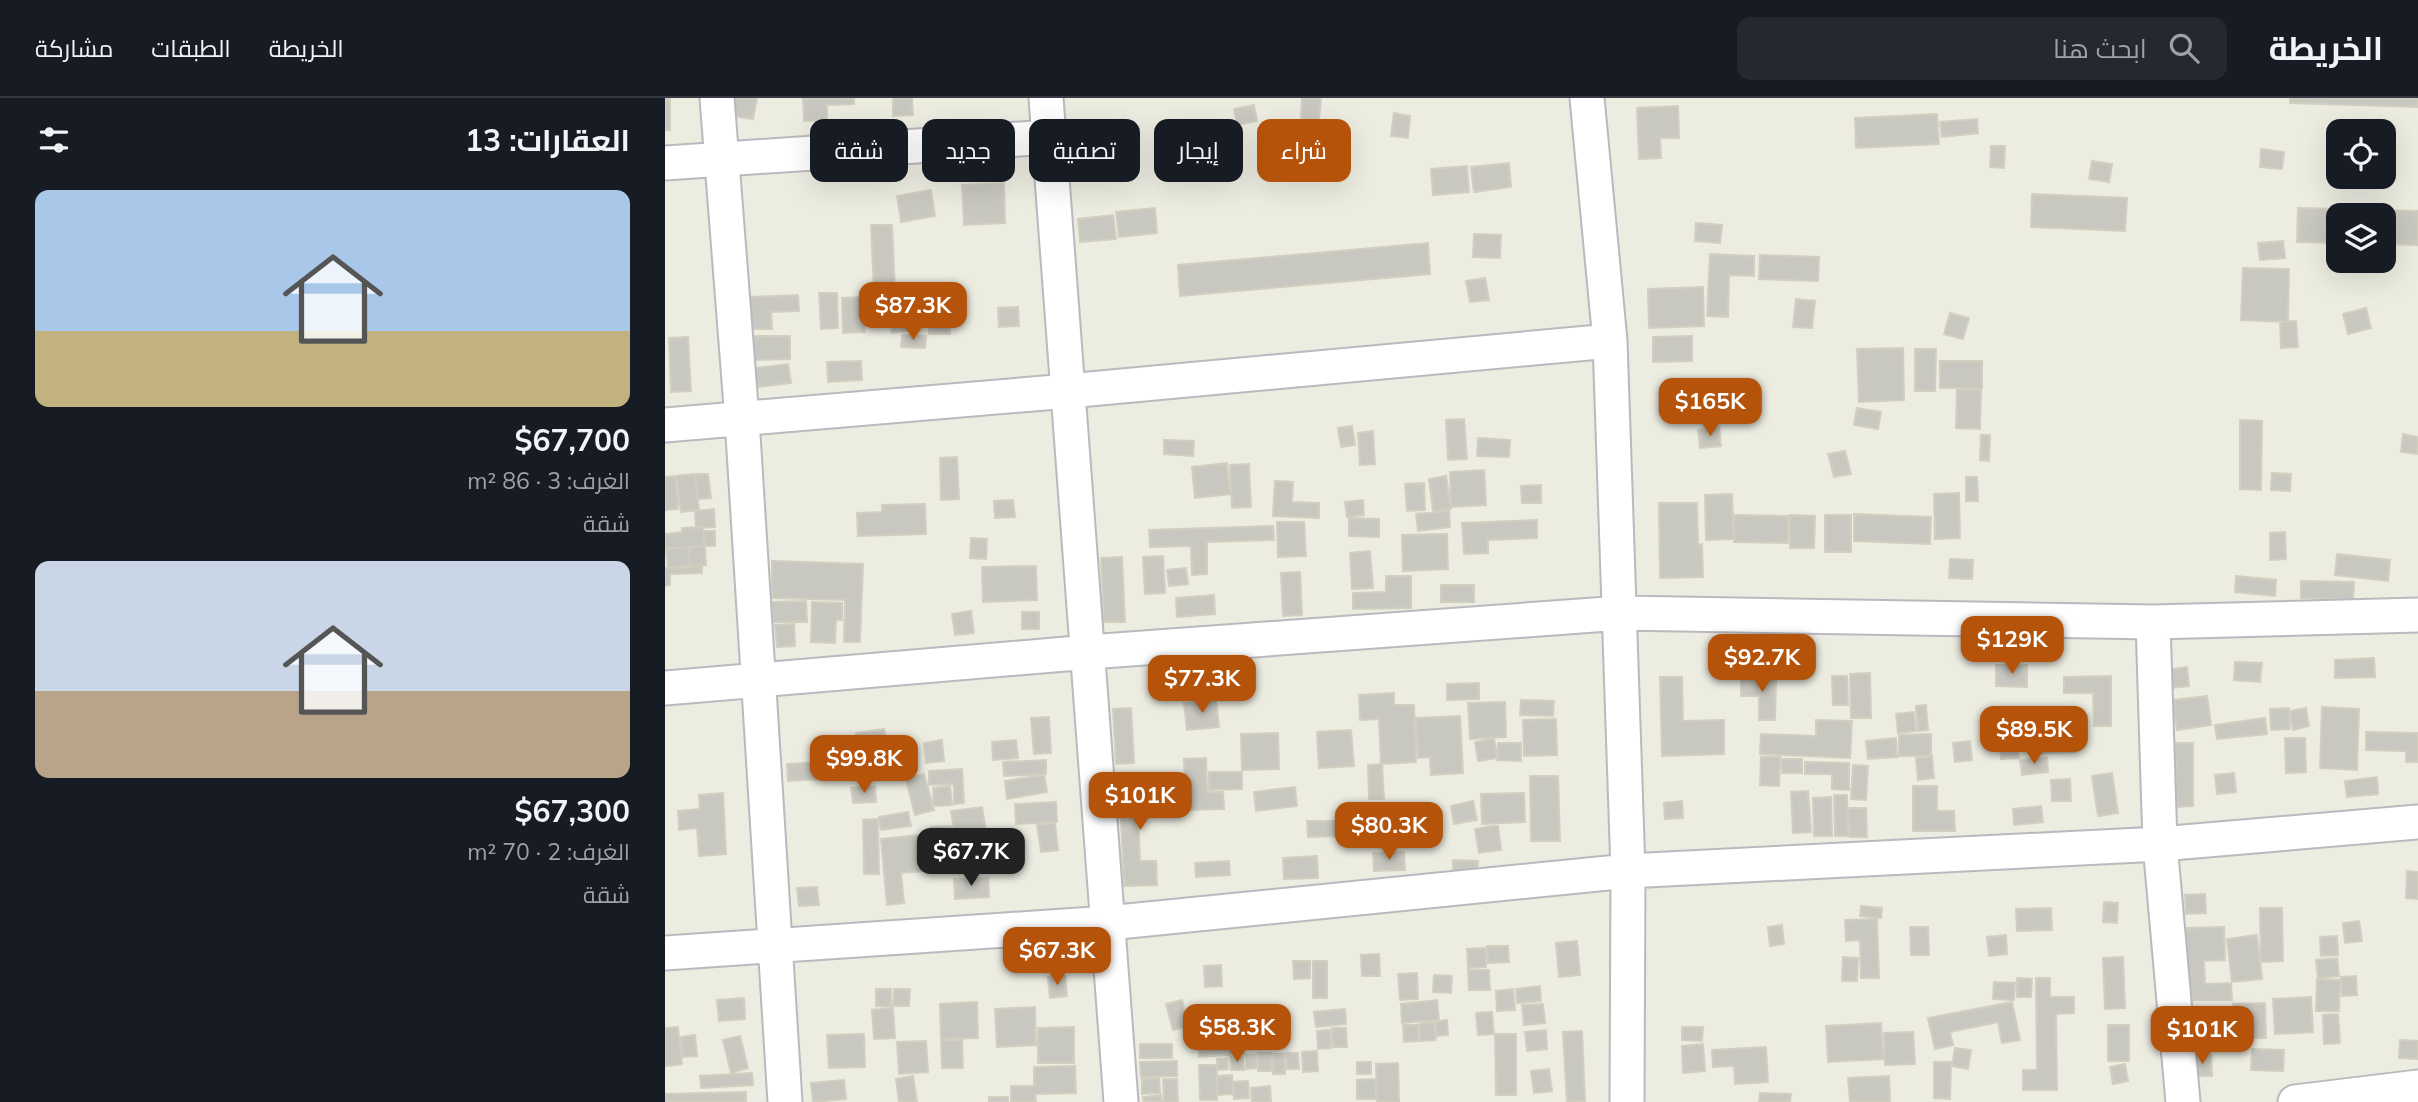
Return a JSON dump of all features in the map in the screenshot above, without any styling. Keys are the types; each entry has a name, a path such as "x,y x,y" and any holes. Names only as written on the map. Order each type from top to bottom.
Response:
{"street":[{"path":"717,98 743,419 773,946 785,1102"},
{"path":"1046,98 1048,119"},
{"path":"1587,98 1610,341 1621,613 1628,871 1627,1102"},
{"path":"665,163 1029,138"},
{"path":"1052,182 1121,1102"},
{"path":"665,425 1610,341"},
{"path":"665,688 1089,652 1621,613 2153,621 2418,615"},
{"path":"2153,621 2160,844 2183,1102"},
{"path":"665,953 1108,923 1628,871 2160,844 2418,822"},
{"path":"2295,1102 2418,1087"}],"building":[{"path":"665,98 670,98 670,130 665,130"},
{"path":"736,98 757,98 753,119 733,116"},
{"path":"854,98 854,104 827,105 827,119 804,121 803,99"},
{"path":"893,98 912,98 913,115 893,116"},
{"path":"1302,98 1321,98 1319,119 1301,119"},
{"path":"2290,98 2418,98 2418,107 2290,103"},
{"path":"1254,105 1257,121 1243,124 1243,119 1236,119 1234,109"},
{"path":"1678,106 1679,138 1660,138 1661,158 1639,159 1637,108"},
{"path":"1394,113 1410,116 1408,138 1391,136"},
{"path":"1937,114 1939,144 1856,148 1855,118"},
{"path":"1977,119 1978,133 1942,137 1940,122"},
{"path":"1991,146 2005,146 2004,168 1990,167"},
{"path":"2261,149 2284,152 2282,169 2260,167"},
{"path":"2092,161 2112,164 2109,182 2089,179"},
{"path":"1509,163 1511,187 1474,192 1471,167"},
{"path":"1467,166 1469,192 1433,195 1431,169"},
{"path":"1004,183 1005,223 964,225 962,185"},
{"path":"931,190 935,216 901,222 897,196"},
{"path":"2032,194 2127,198 2125,231 2031,227"},
{"path":"1155,208 1157,233 1119,237 1116,212"},
{"path":"2298,208 2326,209 2326,243 2297,242"},
{"path":"2396,210 2418,211 2418,245 2396,244"},
{"path":"1113,215 1116,239 1080,242 1078,219"},
{"path":"1696,223 1722,225 1720,243 1695,241"},
{"path":"871,225 892,225 895,291 874,292"},
{"path":"1474,234 1501,235 1500,258 1473,257"},
{"path":"2283,241 2285,258 2260,260 2258,243"},
{"path":"1428,243 1430,274 1180,296 1178,265"},
{"path":"1710,254 1754,256 1754,276 1729,275 1728,317 1707,316"},
{"path":"1760,255 1819,257 1818,281 1759,279"},
{"path":"2243,268 2289,269 2288,322 2241,320"},
{"path":"1485,278 1489,300 1470,302 1466,281"},
{"path":"1703,287 1704,326 1649,328 1648,289"},
{"path":"819,293 837,293 838,328 821,329"},
{"path":"798,295 799,311 771,312 772,329 751,329 750,297"},
{"path":"863,297 865,332 843,333 842,298"},
{"path":"1796,299 1815,301 1812,328 1793,327"},
{"path":"1018,307 1019,326 999,327 998,308"},
{"path":"2366,308 2371,328 2348,334 2343,314"},
{"path":"1950,313 1969,318 1963,339 1944,334"},
{"path":"906,314 908,331 892,333 890,315"},
{"path":"950,319 950,334 929,334 929,320"},
{"path":"2296,321 2298,347 2281,348 2280,322"},
{"path":"902,335 926,336 925,348 901,347"},
{"path":"752,336 790,336 790,359 753,360"},
{"path":"1692,336 1692,361 1653,362 1653,337"},
{"path":"688,337 691,391 671,392 669,338"},
{"path":"1903,348 1904,400 1859,402 1857,349"},
{"path":"1915,349 1936,349 1935,391 1915,391"},
{"path":"861,361 862,380 828,382 827,362"},
{"path":"1940,361 1982,361 1982,388 1940,388"},
{"path":"788,364 791,383 758,387 755,368"},
{"path":"1957,389 1981,390 1980,429 1956,428"},
{"path":"1857,408 1881,412 1878,429 1854,425"},
{"path":"1464,419 1467,459 1448,460 1446,420"},
{"path":"2240,420 2262,421 2261,490 2240,489"},
{"path":"1352,426 1355,445 1341,447 1338,428"},
{"path":"1719,427 1721,446 1700,448 1698,430"},
{"path":"1373,431 1375,464 1360,465 1358,433"},
{"path":"2403,434 2418,437 2417,454 2401,452"},
{"path":"1981,435 1990,435 1989,461 1980,460"},
{"path":"1478,438 1510,440 1509,457 1477,456"},
{"path":"1164,440 1194,441 1193,456 1164,454"},
{"path":"1845,451 1851,474 1834,477 1828,454"},
{"path":"957,457 959,499 941,500 940,458"},
{"path":"1227,463 1230,494 1195,498 1192,467"},
{"path":"1249,464 1251,507 1232,508 1230,465"},
{"path":"1484,470 1486,505 1451,507 1450,472"},
{"path":"2272,473 2291,474 2290,491 2271,490"},
{"path":"695,474 708,474 711,498 697,499"},
{"path":"695,474 699,510 681,512 676,476"},
{"path":"676,476 678,509 665,510 665,477"},
{"path":"1446,476 1451,509 1433,511 1429,479"},
{"path":"1966,477 1977,477 1978,501 1966,501"},
{"path":"1275,481 1293,482 1292,502 1319,503 1319,518 1273,516"},
{"path":"1424,483 1425,510 1407,511 1405,484"},
{"path":"1541,485 1541,503 1522,503 1521,486"},
{"path":"1959,493 1960,538 1935,539 1934,494"},
{"path":"1732,494 1734,539 1706,540 1705,495"},
{"path":"1013,500 1015,517 995,518 994,501"},
{"path":"1363,500 1364,515 1347,517 1345,502"},
{"path":"1659,503 1697,503 1698,545 1702,544 1703,577 1660,578"},
{"path":"925,504 926,534 858,536 857,513 882,512 882,505"},
{"path":"714,509 715,527 696,528 695,511"},
{"path":"1449,511 1450,527 1418,531 1416,514"},
{"path":"1854,514 1931,517 1930,544 1854,541"},
{"path":"1734,515 1788,516 1788,543 1734,542"},
{"path":"1790,515 1815,516 1814,548 1790,548"},
{"path":"1825,515 1851,515 1851,552 1825,552"},
{"path":"1349,518 1379,519 1379,537 1349,536"},
{"path":"1537,520 1537,538 1488,540 1488,553 1464,554 1462,523"},
{"path":"1277,522 1304,522 1306,556 1278,557"},
{"path":"1273,526 1274,540 1207,542 1207,574 1192,575 1191,546 1150,547 1149,530"},
{"path":"703,527 705,546 666,549 665,534 682,532 682,528"},
{"path":"704,531 715,531 715,546 705,546"},
{"path":"2285,532 2286,559 2270,560 2270,533"},
{"path":"1447,534 1448,569 1403,571 1402,535"},
{"path":"971,538 987,539 986,559 970,558"},
{"path":"705,546 706,565 690,566 689,547"},
{"path":"689,547 690,566 668,568 666,549"},
{"path":"1370,551 1373,588 1352,589 1350,553"},
{"path":"2337,554 2390,560 2388,581 2335,575"},
{"path":"1163,556 1165,593 1145,594 1143,557"},
{"path":"1122,557 1125,622 1104,622 1101,558"},
{"path":"1950,559 1973,560 1972,579 1949,578"},
{"path":"772,561 863,564 860,642 844,642 845,600 772,598"},
{"path":"702,566 702,573 670,574 670,585 665,586 665,568"},
{"path":"1036,566 1037,600 983,602 982,567"},
{"path":"1186,568 1188,584 1169,586 1167,570"},
{"path":"1300,572 1302,615 1283,616 1281,573"},
{"path":"1386,576 1411,576 1411,608 1353,609 1353,593 1386,592"},
{"path":"2236,576 2276,580 2275,596 2235,592"},
{"path":"2301,581 2354,582 2353,599 2301,598"},
{"path":"1441,585 1474,585 1474,602 1441,602"},
{"path":"1214,595 1215,614 1177,617 1176,598"},
{"path":"806,601 807,622 773,622 772,602"},
{"path":"812,602 842,603 842,620 836,620 835,643 811,642"},
{"path":"971,611 974,633 955,635 952,614"},
{"path":"1022,612 1039,612 1039,629 1022,629"},
{"path":"794,624 795,646 777,647 775,625"},
{"path":"2374,658 2375,677 2335,678 2335,660"},
{"path":"2235,662 2262,663 2260,682 2234,680"},
{"path":"1996,665 2027,665 2027,687 1996,686"},
{"path":"2187,667 2189,686 2172,688 2171,669"},
{"path":"1870,673 1871,718 1851,718 1850,674"},
{"path":"1832,676 1847,676 1848,705 1833,705"},
{"path":"2111,676 2111,726 2094,726 2093,693 2064,693 2064,677"},
{"path":"1660,677 1682,677 1683,721 1724,720 1724,754 1662,756"},
{"path":"1741,677 1776,677 1775,720 1759,720 1759,696 1741,696"},
{"path":"1479,683 1479,699 1447,700 1447,684"},
{"path":"1394,693 1394,705 1414,705 1416,762 1381,764 1379,719 1360,720 1359,695"},
{"path":"2207,696 2211,725 2177,730 2172,700"},
{"path":"1216,699 1219,727 1187,730 1184,703"},
{"path":"1521,700 1554,701 1553,716 1520,715"},
{"path":"1505,702 1506,737 1470,739 1468,703"},
{"path":"1926,705 1928,730 1918,731 1916,706"},
{"path":"2322,707 2359,709 2357,770 2320,768"},
{"path":"1131,708 1134,763 1116,764 1113,709"},
{"path":"2289,708 2290,729 2271,730 2270,709"},
{"path":"2306,708 2309,726 2293,730 2290,711"},
{"path":"1914,712 1916,731 1898,733 1896,714"},
{"path":"2080,715 2082,734 2055,736 2053,717"},
{"path":"1460,716 1463,773 1431,775 1430,757 1418,758 1416,718"},
{"path":"1049,717 1051,753 1034,754 1031,718"},
{"path":"2036,717 2037,740 2074,738 2075,752 2035,754 2035,745 2019,746 2018,718"},
{"path":"2265,718 2267,734 2217,739 2215,725"},
{"path":"1556,719 1557,755 1524,756 1523,720"},
{"path":"1816,720 1852,721 1850,758 1760,754 1761,734 1816,736"},
{"path":"884,729 887,746 859,751 856,733"},
{"path":"1351,730 1354,766 1319,768 1317,732"},
{"path":"2017,731 2019,758 2001,759 1999,732"},
{"path":"2366,732 2418,733 2418,762 2406,762 2406,751 2366,750"},
{"path":"1278,733 1279,769 1242,770 1241,734"},
{"path":"1931,734 1931,756 1899,756 1899,735"},
{"path":"1896,738 1897,757 1868,759 1866,741"},
{"path":"2285,738 2305,738 2306,772 2286,773"},
{"path":"1494,739 1497,758 1478,761 1475,742"},
{"path":"942,740 944,761 926,763 924,743"},
{"path":"1016,740 1018,758 993,760 992,742"},
{"path":"1970,741 1972,760 1955,762 1953,743"},
{"path":"1498,743 1521,743 1521,761 1497,760"},
{"path":"2175,743 2193,743 2193,806 2177,807"},
{"path":"826,744 850,745 849,761 825,761"},
{"path":"1932,756 1934,778 1918,780 1916,758"},
{"path":"1761,757 1780,757 1779,786 1760,785"},
{"path":"2047,757 2048,772 2022,775 2020,760"},
{"path":"1206,758 1207,792 1223,792 1224,809 1186,810 1184,759"},
{"path":"1781,759 1802,759 1802,773 1782,773"},
{"path":"1046,760 1046,774 1004,776 1003,762"},
{"path":"820,762 821,779 788,781 787,764"},
{"path":"1805,762 1849,763 1849,790 1832,789 1832,774 1805,774"},
{"path":"1382,764 1384,799 1369,799 1368,765"},
{"path":"1853,765 1868,766 1866,800 1851,799"},
{"path":"962,769 964,803 954,804 954,784 929,785 929,771"},
{"path":"1209,772 1242,772 1242,789 1209,790"},
{"path":"2112,773 2118,813 2098,816 2092,776"},
{"path":"2234,773 2236,792 2217,794 2215,775"},
{"path":"924,774 934,810 915,815 906,779"},
{"path":"1044,775 1047,792 1007,799 1005,781"},
{"path":"1163,775 1164,812 1138,813 1140,861 1156,861 1157,885 1124,886 1120,797 1146,796 1145,776"},
{"path":"1530,776 1558,776 1560,841 1531,841"},
{"path":"2377,777 2378,794 2347,797 2345,781"},
{"path":"1135,778 1136,794 1119,795 1118,779"},
{"path":"2070,779 2071,801 2052,801 2051,780"},
{"path":"875,786 876,802 853,803 851,788"},
{"path":"950,786 952,805 934,806 933,788"},
{"path":"1913,786 1937,786 1937,811 1954,811 1955,831 1913,831"},
{"path":"1295,787 1297,806 1256,811 1254,792"},
{"path":"1808,791 1811,832 1793,833 1791,792"},
{"path":"723,793 726,854 699,856 697,828 679,830 678,811 700,809 699,795"},
{"path":"1524,793 1525,822 1482,824 1481,794"},
{"path":"1834,795 1847,795 1848,836 1835,836"},
{"path":"1831,797 1832,836 1814,836 1813,798"},
{"path":"1473,801 1477,820 1454,824 1451,806"},
{"path":"1682,801 1683,818 1665,819 1664,803"},
{"path":"1056,802 1057,822 1016,824 1015,804"},
{"path":"2041,806 2043,822 2014,825 2013,809"},
{"path":"982,807 988,842 957,848 951,811"},
{"path":"1848,808 1866,808 1867,837 1850,837"},
{"path":"908,812 911,826 881,830 879,817"},
{"path":"878,819 879,874 864,874 863,820"},
{"path":"1307,821 1339,821 1340,836 1308,837"},
{"path":"1055,823 1058,850 1041,852 1037,825"},
{"path":"1498,825 1501,850 1479,853 1475,829"},
{"path":"953,826 956,862 934,864 931,827"},
{"path":"928,834 931,870 901,873 904,903 887,905 881,839"},
{"path":"1404,852 1405,870 1374,871 1373,853"},
{"path":"1317,856 1318,878 1284,879 1283,858"},
{"path":"1453,860 1478,861 1477,872 1453,871"},
{"path":"1229,861 1230,875 1196,877 1195,863"},
{"path":"2407,871 2418,872 2418,899 2406,898"},
{"path":"988,878 989,897 955,899 954,879"},
{"path":"817,887 819,905 799,906 797,888"},
{"path":"2205,894 2206,913 2186,914 2185,895"},
{"path":"2104,902 2118,903 2117,923 2103,922"},
{"path":"1861,906 1882,908 1881,918 1860,916"},
{"path":"2051,908 2052,930 2017,931 2016,909"},
{"path":"2260,908 2282,908 2283,961 2261,962"},
{"path":"1877,919 1879,978 1861,978 1860,940 1846,941 1845,920"},
{"path":"2359,921 2362,941 2345,943 2343,923"},
{"path":"1782,925 1784,944 1770,946 1768,927"},
{"path":"1910,927 1928,927 1929,955 1911,955"},
{"path":"2224,927 2225,960 2204,961 2205,984 2231,983 2232,1000 2187,1000 2185,928"},
{"path":"2006,935 2007,954 1989,956 1987,937"},
{"path":"2257,935 2262,979 2232,982 2227,939"},
{"path":"2337,936 2338,955 2321,956 2320,937"},
{"path":"1577,941 1580,975 1559,977 1556,943"},
{"path":"1487,946 1508,946 1509,962 1488,963"},
{"path":"1486,948 1486,967 1468,968 1467,949"},
{"path":"1379,954 1380,976 1362,976 1361,955"},
{"path":"1843,957 1858,958 1857,981 1842,981"},
{"path":"2123,957 2125,1008 2105,1009 2103,958"},
{"path":"2337,958 2339,976 2318,978 2316,960"},
{"path":"1293,961 1310,961 1310,978 1294,979"},
{"path":"1313,961 1327,961 1327,998 1313,998"},
{"path":"1221,965 1222,986 1205,987 1204,966"},
{"path":"1468,970 1489,970 1490,990 1469,990"},
{"path":"1417,973 1418,999 1400,1000 1398,974"},
{"path":"1434,975 1452,976 1451,993 1433,992"},
{"path":"1065,976 1067,996 1050,998 1048,977"},
{"path":"2356,976 2357,995 2342,996 2341,977"},
{"path":"2017,978 2032,979 2031,997 2017,997"},
{"path":"2036,978 2050,978 2050,997 2074,997 2074,1013 2056,1014 2057,1090 2023,1090 2023,1070 2037,1070"},
{"path":"2317,979 2340,980 2339,1011 2316,1011"},
{"path":"1994,982 2015,983 2014,1000 1993,999"},
{"path":"1540,986 1541,1001 1517,1003 1516,989"},
{"path":"876,989 891,989 891,1007 876,1006"},
{"path":"894,989 910,989 909,1006 893,1006"},
{"path":"1513,989 1515,1010 1497,1011 1496,991"},
{"path":"2311,997 2313,1032 2275,1034 2273,999"},
{"path":"744,998 745,1019 719,1021 717,1000"},
{"path":"1182,1000 1188,1026 1173,1030 1166,1004"},
{"path":"1437,1000 1439,1020 1402,1023 1401,1004"},
{"path":"977,1002 978,1038 941,1039 940,1004"},
{"path":"2012,1002 2020,1040 2002,1043 1998,1022 1950,1032 1953,1045 1935,1049 1928,1018"},
{"path":"2265,1003 2266,1038 2234,1038 2233,1004"},
{"path":"1543,1004 1545,1023 1524,1025 1522,1005"},
{"path":"1035,1007 1036,1045 997,1047 995,1009"},
{"path":"893,1008 895,1038 874,1039 872,1010"},
{"path":"1345,1009 1346,1024 1316,1027 1314,1012"},
{"path":"2189,1011 2231,1011 2231,1041 2189,1041"},
{"path":"1492,1012 1494,1034 1478,1035 1476,1013"},
{"path":"2338,1014 2340,1043 2324,1044 2323,1015"},
{"path":"1447,1020 1448,1035 1437,1036 1435,1022"},
{"path":"1248,1021 1246,1037 1228,1038 1227,1022"},
{"path":"1434,1022 1436,1040 1420,1041 1419,1024"},
{"path":"1881,1023 1883,1059 1828,1062 1826,1026"},
{"path":"1226,1025 1226,1039 1209,1040 1209,1026"},
{"path":"1403,1025 1418,1025 1419,1041 1404,1042"},
{"path":"2108,1025 2129,1025 2129,1061 2108,1061"},
{"path":"678,1027 682,1064 665,1066 665,1028"},
{"path":"1074,1027 1074,1063 1038,1063 1038,1028"},
{"path":"1682,1027 1703,1027 1702,1041 1682,1040"},
{"path":"1332,1028 1346,1028 1347,1047 1333,1047"},
{"path":"1330,1030 1331,1048 1318,1049 1317,1031"},
{"path":"1546,1030 1547,1049 1527,1051 1525,1032"},
{"path":"1582,1031 1585,1101 1567,1102 1563,1032"},
{"path":"1913,1032 1915,1064 1885,1065 1884,1033"},
{"path":"864,1034 865,1067 829,1068 827,1035"},
{"path":"1495,1034 1516,1034 1516,1095 1496,1095"},
{"path":"695,1035 697,1056 683,1057 681,1037"},
{"path":"740,1036 748,1068 731,1073 723,1040"},
{"path":"1243,1039 1244,1054 1229,1055 1228,1040"},
{"path":"941,1040 962,1040 963,1068 942,1068"},
{"path":"1226,1040 1227,1055 1199,1057 1198,1042"},
{"path":"2400,1040 2418,1041 2418,1059 2399,1058"},
{"path":"926,1041 928,1072 899,1074 897,1042"},
{"path":"1140,1044 1172,1044 1172,1058 1140,1058"},
{"path":"1703,1044 1705,1071 1683,1073 1682,1046"},
{"path":"1766,1047 1768,1082 1735,1084 1734,1066 1713,1067 1712,1050"},
{"path":"1955,1048 1971,1050 1968,1069 1952,1066"},
{"path":"2252,1049 2284,1050 2283,1071 2251,1070"},
{"path":"1317,1051 1318,1071 1303,1072 1302,1052"},
{"path":"1258,1053 1271,1053 1271,1071 1258,1071"},
{"path":"1286,1053 1298,1053 1299,1069 1287,1069"},
{"path":"1256,1054 1257,1068 1246,1069 1246,1055"},
{"path":"1273,1054 1285,1054 1285,1074 1273,1074"},
{"path":"2211,1055 2212,1076 2194,1076 2192,1057"},
{"path":"1230,1057 1243,1057 1244,1070 1231,1070"},
{"path":"1227,1058 1228,1069 1217,1070 1217,1059"},
{"path":"1177,1061 1177,1076 1141,1077 1140,1062"},
{"path":"1357,1062 1371,1062 1371,1074 1357,1074"},
{"path":"1934,1062 1951,1062 1950,1099 1934,1098"},
{"path":"1398,1063 1399,1102 1377,1102 1376,1064"},
{"path":"2125,1064 2128,1081 2113,1084 2110,1067"},
{"path":"1199,1065 1217,1065 1217,1100 1200,1100"},
{"path":"1075,1066 1076,1093 1035,1094 1036,1102 1011,1102 1011,1086 1034,1086 1034,1067"},
{"path":"1549,1069 1552,1091 1534,1093 1531,1071"},
{"path":"752,1073 753,1085 701,1088 700,1076"},
{"path":"1232,1075 1233,1094 1217,1095 1217,1076"},
{"path":"913,1076 917,1102 899,1102 896,1079"},
{"path":"1889,1076 1890,1102 1850,1102 1848,1078"},
{"path":"1159,1078 1160,1093 1142,1094 1142,1079"},
{"path":"1163,1079 1177,1079 1178,1102 1164,1102"},
{"path":"1376,1079 1376,1099 1357,1099 1357,1080"},
{"path":"844,1080 846,1099 813,1102 811,1083"},
{"path":"1248,1081 1249,1098 1234,1099 1233,1082"},
{"path":"1270,1086 1271,1102 1252,1102 1251,1088"},
{"path":"746,1092 746,1102 665,1102 665,1094"},
{"path":"1760,1093 1791,1094 1790,1102 1759,1102"},
{"path":"1161,1095 1162,1102 1144,1102 1143,1097"},
{"path":"989,1097 1008,1097 1008,1102 989,1102"}]}
